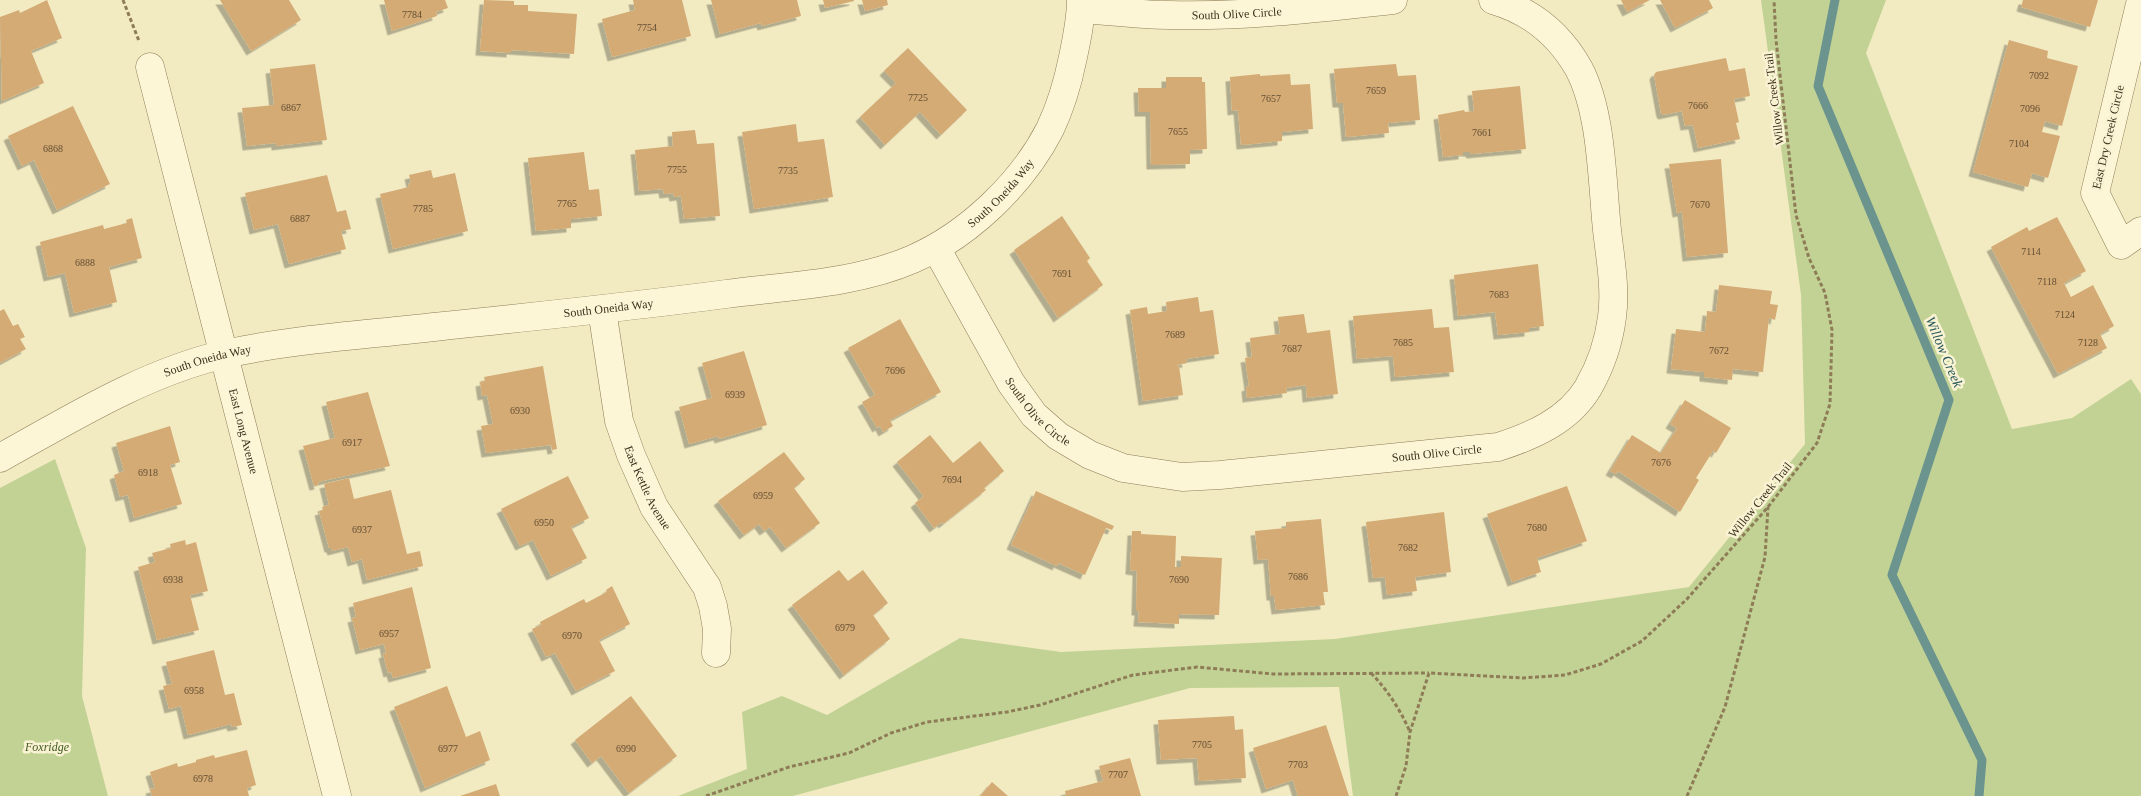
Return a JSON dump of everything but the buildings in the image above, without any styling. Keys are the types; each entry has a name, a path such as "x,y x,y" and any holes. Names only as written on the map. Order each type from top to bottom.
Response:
{"street":[{"name":"South Olive Circle","path":"1081,4 1168,15 1215,15 1298,11 1393,0"},
{"name":"South Olive Circle","path":"936,248 1011,383 1034,415 1058,436 1090,455 1123,468 1182,477 1220,475 1498,447 1526,438 1551,426 1587,390 1608,342 1613,315 1612,282 1596,128 1589,97 1580,71 1565,47 1543,25 1514,6 1493,0"},
{"name":"East Dry Creek Circle","path":"2141,0 2094,193 2121,245 2141,231"},
{"name":"South Oneida Way","path":"0,458 106,400 150,379 188,364 225,354 307,340 602,310 874,273 910,260 936,248 992,203 1035,154 1049,130 1063,99 1081,4"},
{"name":"East Long Avenue","path":"150,67 337,796"},
{"name":"East Kettle Avenue","path":"602,310 619,421 630,455 654,507 707,586 717,629 716,654"}],"path":[{"path":"123,0 150,67"},
{"name":"Willow Creek Trail","path":"706,796 789,768 849,753 891,734 927,722 1007,712 1040,705 1133,675 1197,667 1272,674 1429,673 1523,678 1565,675 1602,664 1642,641 1687,600 1768,507 1817,443 1830,404 1832,330 1825,293 1809,258 1796,216 1776,40 1774,0"},
{"path":"1687,796 1725,707 1765,557 1768,507"},
{"path":"1370,673 1386,690 1401,712 1410,732"},
{"path":"1396,796 1406,766 1410,732 1429,673"}],"green space":[{"path":"1761,0 1886,0 1866,53 2012,429 2072,418 2131,379 2141,394 2141,796 1353,796 1339,687 1190,688 793,796 678,796 747,769 742,712 782,696 827,715 960,638 1061,652 1335,639 1689,587 1805,444 1801,295"},
{"name":"Foxridge","path":"55,459 86,548 82,696 108,796 0,796 0,488"}],"waterway":[{"name":"Willow Creek","path":"1835,0 1818,86 1949,400 1892,575 1982,760 1979,796"}]}
